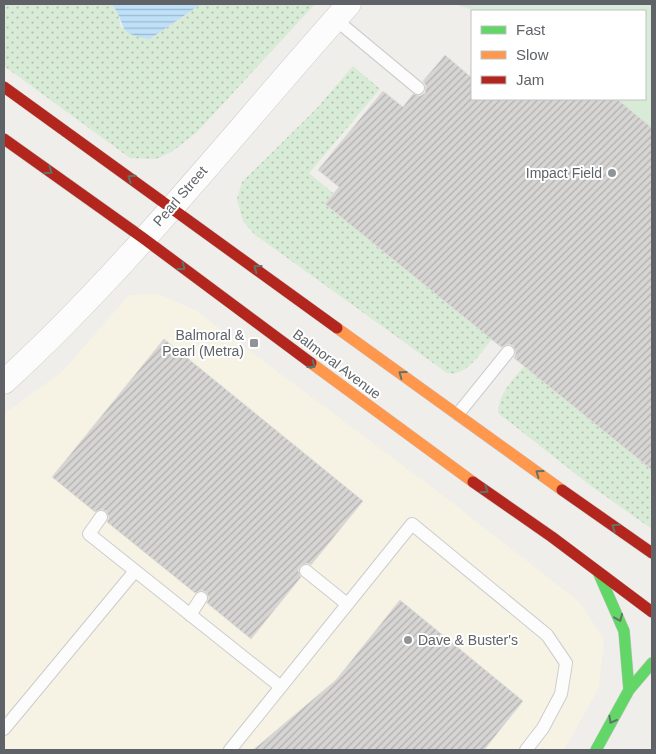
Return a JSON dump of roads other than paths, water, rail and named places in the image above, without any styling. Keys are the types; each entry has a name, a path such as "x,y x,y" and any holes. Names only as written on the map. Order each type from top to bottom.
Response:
{"main road":[{"path":"4,87 652,553"},
{"name":"Balmoral Avenue","path":"4,139 143,238 423,447 552,537 652,612"},
{"path":"600,574 624,631 629,690"},
{"path":"596,750 629,690 652,663"}],"street":[{"name":"Pearl Street","path":"4,382 46,344 143,238 342,11"}],"lane":[{"path":"342,11 418,88"},
{"path":"458,414 508,352"},
{"path":"101,517 89,534 281,687"},
{"path":"230,750 412,524 546,635 566,663 561,694 543,728 526,750"},
{"path":"306,570 348,604"},
{"path":"4,730 135,571"},
{"path":"190,614 201,598"}],"water":[{"path":"112,4 201,4 150,39 127,32"}],"place":[{"name":"Impact Field","path":"612,173"},
{"name":"Balmoral & Pearl (Metra)","path":"254,343"},
{"name":"Dave & Buster's","path":"408,640"}]}
